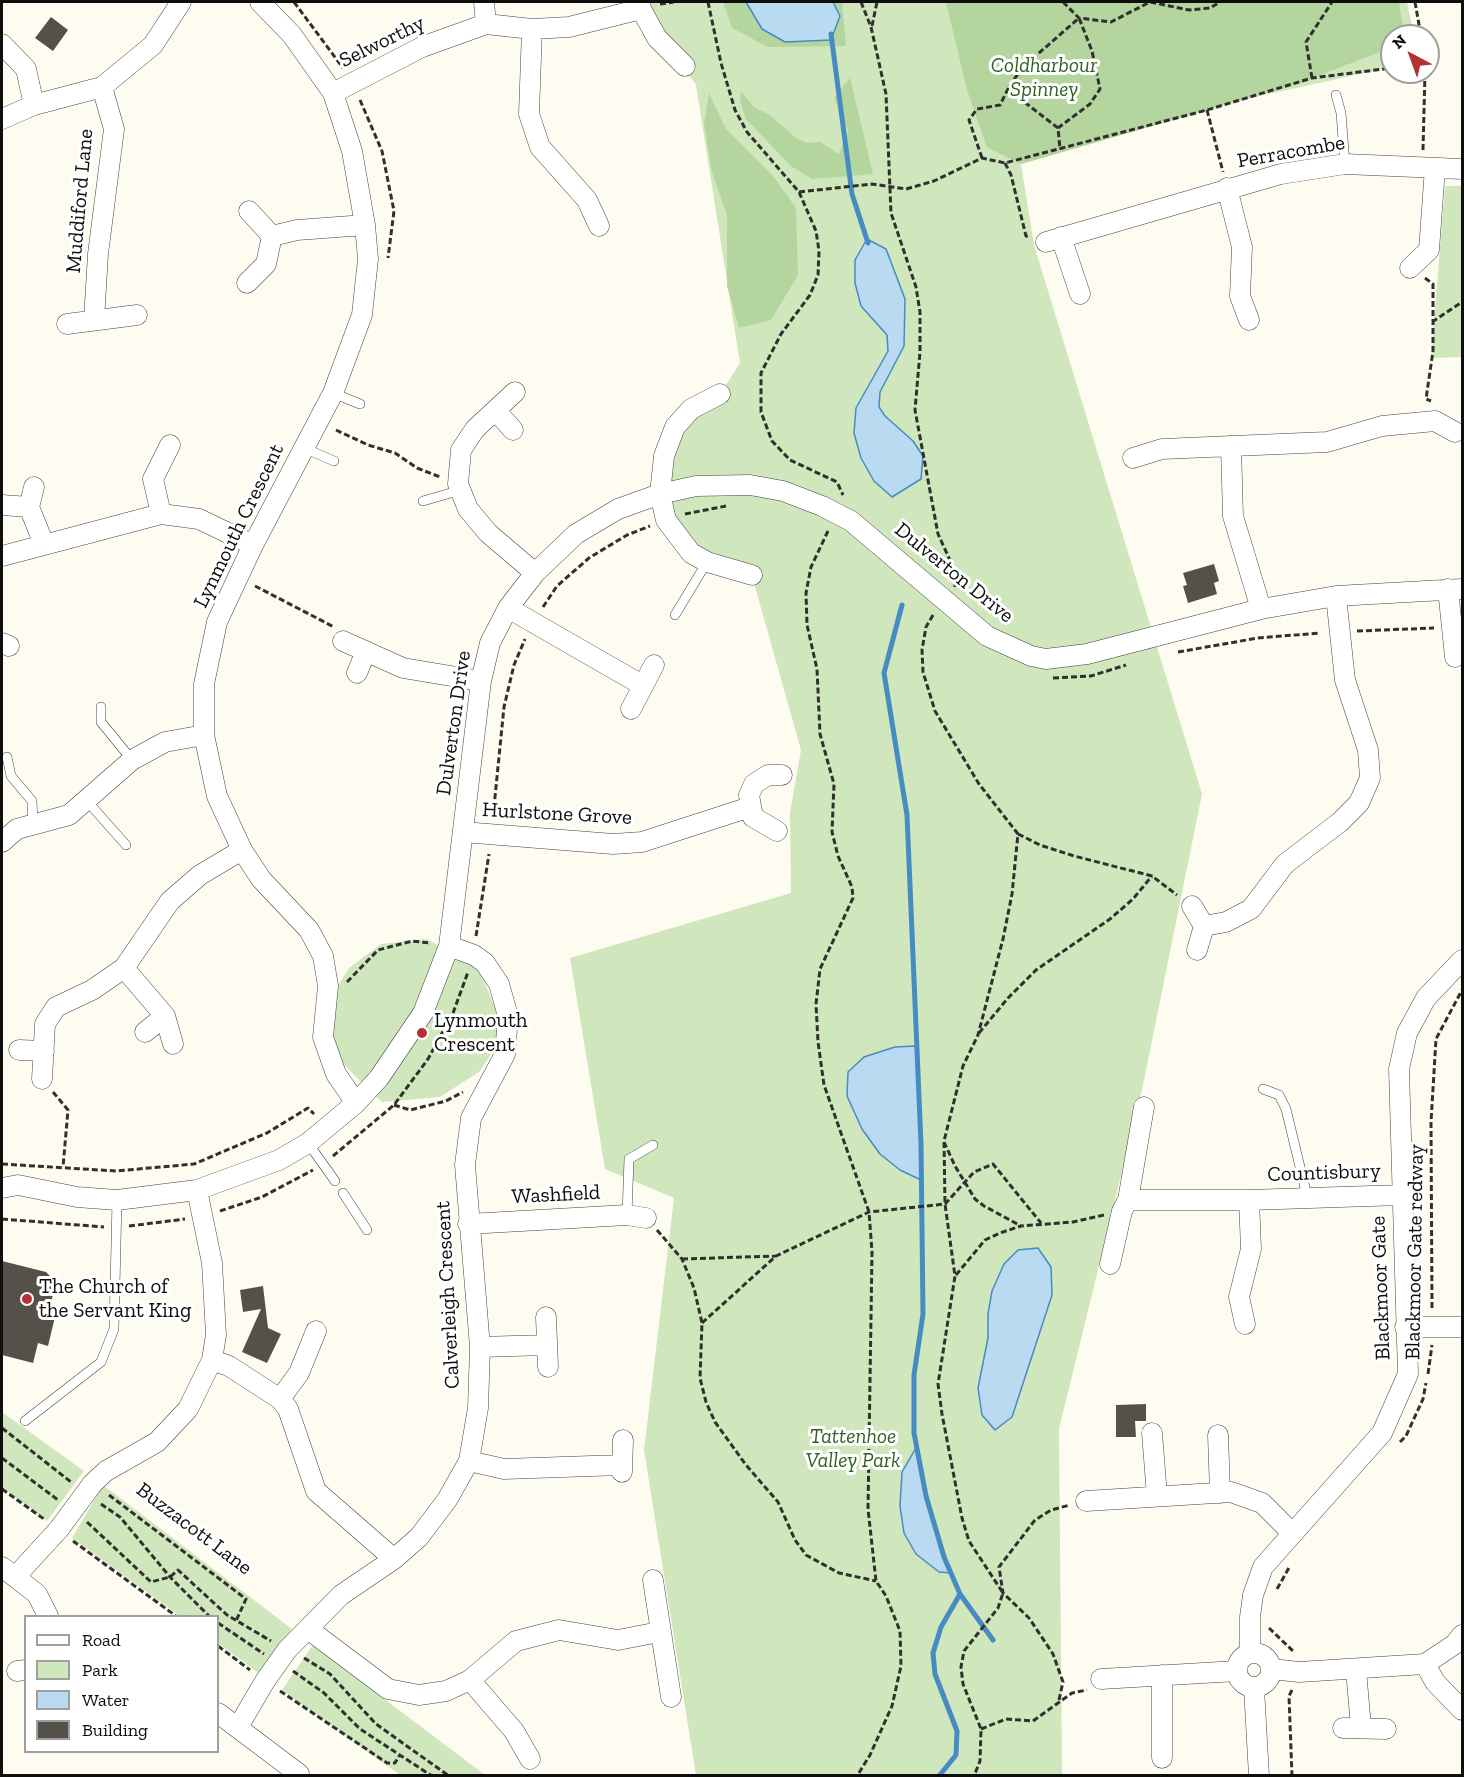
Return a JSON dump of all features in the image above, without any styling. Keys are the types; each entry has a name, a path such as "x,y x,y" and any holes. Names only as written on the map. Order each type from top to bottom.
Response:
{"street":[{"path":"2,119 34,105 102,87 153,45 181,2"},
{"name":"Lynmouth Crescent","path":"260,2 292,35 333,93 352,151 365,225 368,259 362,315 333,393 253,545 217,622 204,684 204,735 217,796 242,850 261,879 309,930 323,956 328,986 323,1037 336,1074 356,1103"},
{"path":"484,2 486,24"},
{"name":"Selworthy","path":"333,93 422,47 486,24 532,29 569,27 640,5 657,38 685,66"},
{"path":"532,29 529,114 540,147 587,200 599,226"},
{"path":"2,44 26,69 34,105"},
{"name":"Muddiford Lane","path":"94,320 98,254 114,129 102,87"},
{"name":"Perracombe","path":"1054,240 1281,174 1344,164 1462,169"},
{"path":"1410,268 1429,250 1429,167"},
{"name":"Perracombe","path":"1227,188 1242,247 1240,296 1249,320"},
{"path":"249,210 272,236"},
{"path":"272,236 297,230 365,225"},
{"path":"247,283 266,264 272,236"},
{"path":"1054,240 1080,294"},
{"path":"66,324 137,315"},
{"path":"515,392 475,429 461,450 459,487 468,509 488,533 535,573"},
{"path":"720,394 691,410 675,427 664,456 660,494 666,520 691,553 707,562 752,575"},
{"path":"496,411 513,430"},
{"path":"1133,458 1162,449 1327,442 1435,412 1455,432"},
{"path":"161,514 153,479 170,445"},
{"path":"1231,446 1233,516 1261,609"},
{"name":"Dulverton Drive","path":"2,1188 18,1185 77,1197 117,1200 196,1190 279,1160 308,1143 356,1103 379,1078 423,1013 449,946 481,681 490,643 508,608 535,573 576,534 618,509 660,494 696,486 750,485 783,491 851,521 987,636 1031,656 1046,659 1087,654 1261,609 1336,596 1455,589"},
{"path":"2,505 32,497 44,544"},
{"path":"2,556 161,514 199,519 253,545"},
{"path":"1452,658 1455,589"},
{"path":"1204,926 1226,922 1251,909 1285,864 1340,822 1359,803 1370,778 1368,750 1345,680 1336,596"},
{"path":"508,608 642,685"},
{"path":"344,641 403,668 481,681"},
{"path":"357,673 366,651"},
{"path":"631,709 654,665"},
{"path":"2,842 17,829 69,815 132,760 165,742 204,735"},
{"path":"777,831 753,817 749,795 754,784 768,776 782,775"},
{"name":"Hurlstone Grove","path":"464,832 491,836 613,844 642,842 750,807"},
{"path":"42,1079 45,1024 56,1007 92,990 124,968 170,901 200,875 242,850"},
{"path":"1192,906 1204,926 1197,950"},
{"name":"Calverleigh Crescent","path":"237,1727 282,1656 341,1595 394,1559 419,1537 447,1500 469,1461 478,1408 480,1347 468,1224 465,1165 471,1118 505,1054 508,1016 499,984 485,963 474,955 449,946"},
{"name":"Blackmoor Gate","path":"1250,1653 1250,1617 1253,1595 1263,1567 1382,1434 1408,1374 1399,1069 1407,1033 1426,998 1462,960"},
{"path":"124,968 165,1016 173,1044"},
{"path":"145,1032 165,1016"},
{"path":"19,1050 44,1051"},
{"path":"1110,1263 1125,1205 1144,1107"},
{"path":"196,1190 212,1263 216,1335 212,1360 229,1366 279,1399 288,1409 316,1491 394,1559"},
{"name":"Countisbury","path":"1125,1205 1308,1196 1401,1195"},
{"name":"Countisbury","path":"1245,1324 1239,1297 1251,1249 1249,1200"},
{"name":"Washfield","path":"468,1224 637,1217"},
{"path":"546,1317 548,1367"},
{"path":"1405,1327 1462,1327"},
{"path":"279,1399 315,1360 316,1331"},
{"path":"480,1347 547,1345"},
{"name":"Buzzacott Lane","path":"47,1615 37,1594 8,1572 59,1529 106,1471 157,1443 188,1408 212,1360"},
{"path":"1152,1432 1157,1496"},
{"path":"1218,1435 1220,1493"},
{"path":"469,1461 504,1469 622,1468 623,1440"},
{"path":"1086,1501 1220,1493 1241,1495 1262,1503 1292,1533"},
{"path":"653,1580 670,1697"},
{"path":"308,1629 388,1689 419,1695 446,1691 470,1680 516,1641 537,1635 559,1630 618,1640 659,1632"},
{"path":"1272,1669 1299,1672 1425,1664 1455,1644 1462,1635"},
{"path":"1250,1653 1264,1656 1272,1669 1269,1680 1254,1688 1240,1681 1237,1671 1242,1657 1250,1653"},
{"path":"1425,1664 1435,1682 1462,1710"},
{"path":"1356,1670 1352,1728 1386,1729"},
{"path":"1101,1679 1237,1671"},
{"path":"1162,1675 1171,1730 1162,1758"},
{"path":"470,1680 506,1737 530,1760"},
{"path":"1254,1688 1259,1776"},
{"path":"219,1714 299,1774"}],"lane":[{"path":"1336,95 1341,113 1344,164"},
{"path":"333,393 360,404"},
{"path":"304,448 334,461"},
{"path":"423,501 459,487"},
{"path":"675,615 707,562"},
{"path":"101,707 101,722 132,760"},
{"path":"7,757 11,776 32,801 33,825"},
{"path":"87,801 126,845"},
{"path":"1263,1089 1279,1095 1286,1109 1308,1196"},
{"path":"308,1143 335,1181"},
{"path":"637,1217 629,1159 652,1145"},
{"path":"343,1193 367,1230"},
{"path":"25,1421 101,1362 114,1329 117,1200"}],"path":[{"path":"708,2 721,63 735,110 747,132 799,192 816,231 819,251 818,275 810,295 781,334 761,372 761,412 772,441 790,460 837,482 844,493 838,514 812,567 806,593 807,625 818,669 820,734 834,784 832,832 838,856 852,887 853,898 820,969 816,1004 824,1085 870,1212 872,1252 868,1509 876,1581 886,1596 900,1631 901,1666 892,1706 870,1755 857,1776"},
{"path":"861,2 871,27 886,94 891,213 916,287 920,312 920,352 915,380 915,410 928,490 938,534 957,577 956,585 937,607 926,627 922,650 923,672 934,711 979,784 1018,834 1040,845 1074,856 1152,876 1192,906"},
{"path":"871,27 877,2"},
{"path":"1058,128 1090,104 1100,89 1092,51 1079,18 1063,2"},
{"path":"982,158 969,120 977,109 1000,105 1010,85 1023,67 1079,18 1111,22 1150,2 1189,10 1210,8 1220,2"},
{"path":"1312,78 1307,61 1306,42 1332,2"},
{"path":"1415,2 1419,24"},
{"path":"799,192 837,186 872,184 906,189 934,181 982,158 1005,164 1207,110 1312,78 1380,70"},
{"path":"1426,84 1429,167"},
{"path":"1010,85 1023,101 1058,128 1060,149"},
{"path":"1207,110 1227,188"},
{"path":"1005,164 1011,175 1026,236 1054,240"},
{"path":"1410,268 1433,284 1433,351 1426,399 1435,412"},
{"path":"1432,322 1462,302"},
{"path":"336,430 368,445 395,453 417,468 459,487"},
{"path":"251,584 333,625 344,641"},
{"path":"1018,834 1012,894 978,1035 963,1066 944,1141 945,1204 955,1276 938,1383 960,1510 969,1541 1003,1593 1029,1618 1053,1654 1063,1682 1059,1700"},
{"path":"978,1035 1008,998 1036,970 1110,919 1133,899 1152,876"},
{"path":"344,991 347,980 378,951 412,941 449,946"},
{"name":"Blackmoor Gate redway","path":"1399,1443 1406,1436 1423,1399 1432,1354 1433,1071 1436,1039 1462,990"},
{"path":"42,1079 68,1110 63,1167"},
{"path":"394,1105 410,1110 446,1101 465,1091"},
{"path":"2,1164 116,1171 194,1164 267,1133 308,1108 327,1128"},
{"path":"944,1141 965,1185 984,1206 1021,1226"},
{"path":"702,1323 776,1256 870,1212 945,1204 965,1185 974,1172 993,1164 1041,1223"},
{"path":"955,1276 985,1240 1021,1226 1073,1222 1125,1205"},
{"path":"637,1217 682,1259 694,1288 702,1323 700,1378 706,1402 728,1442 778,1502 795,1540 806,1555 839,1573 876,1581"},
{"path":"682,1259 776,1256"},
{"path":"2,1428 90,1488 120,1517 170,1577 207,1615"},
{"path":"2,1458 74,1511 151,1582 170,1577 178,1570 236,1621 282,1656 360,1729 432,1776"},
{"name":"Buzzacott Lane","path":"90,1488 246,1599 236,1621"},
{"path":"2,1489 174,1615"},
{"path":"974,1776 980,1761 981,1729 963,1684 961,1667 964,1651 998,1608 1003,1593 999,1567 1035,1520 1051,1510 1086,1501"},
{"path":"1275,1592 1292,1564"},
{"path":"219,1624 282,1656 330,1674 376,1724 449,1776"},
{"path":"1266,1626 1296,1654 1299,1672 1289,1696 1292,1776"},
{"path":"219,1647 265,1681 387,1763 395,1763 399,1756"},
{"path":"981,1729 1006,1719 1033,1721 1059,1700 1072,1693 1094,1689 1101,1679"}],"green space":[{"name":"Tattenhoe Valley Park","path":"640,2 1407,2 1412,24 1380,24 1380,70 1241,100 1021,164 1034,245 1202,794 1142,1090 1059,1429 1062,1775 696,1775 644,1450 674,1198 605,1169 570,958 791,893 790,813 801,750 752,576 707,562 666,520 675,427 720,394 740,363 696,85"},
{"path":"723,2 842,2 846,46 768,47 732,28"},
{"name":"Coldharbour Spinney","path":"946,2 1399,2 1402,24 1380,24 1380,52 1298,84 1021,164 987,147 967,90"},
{"path":"850,78 873,174 812,179 791,166 746,119 740,101 741,91 754,107 770,115 796,138 807,143 820,142 839,154 848,131 834,98"},
{"path":"709,93 726,129 773,176 796,208 798,275 771,320 739,328 727,286 727,215 712,172 704,124"},
{"path":"1445,186 1462,186 1462,357 1431,358"},
{"path":"426,939 478,966 496,1010 497,1034 490,1056 479,1072 440,1097 382,1102 339,1060 330,1028 335,990 349,968 381,944"},
{"path":"2,1412 84,1471 47,1521 2,1487"},
{"path":"103,1485 292,1629 260,1674 219,1644 219,1615 179,1615 72,1538"},
{"path":"313,1645 485,1775 400,1775 282,1690"}],"water":[{"path":"746,2 833,2 840,16 831,40 785,42 762,29"},
{"path":"867,239 886,249 905,299 904,346 880,392 879,407 885,416 913,441 923,456 921,479 892,497 874,481 861,458 854,433 856,408 888,351 887,335 861,306 855,283 855,260"},
{"path":"916,1046 921,1180 900,1170 880,1154 862,1129 847,1096 848,1072 864,1057 895,1047"},
{"path":"1038,1248 1051,1267 1052,1295 1012,1417 995,1430 982,1415 978,1388 988,1338 988,1314 992,1291 1004,1264 1018,1250"},
{"path":"917,1446 926,1496 951,1573 939,1572 916,1554 904,1533 900,1506 902,1472"}],"building":[{"path":"51,17 68,30 53,51 35,38"},
{"path":"1214,564 1219,581 1214,583 1217,594 1188,603 1183,586 1187,585 1183,573"},
{"name":"The Church of the Servant King","path":"2,1261 46,1272 56,1282 48,1315 55,1317 48,1346 38,1343 33,1363 2,1355"},
{"path":"263,1286 268,1328 281,1334 267,1363 242,1352 261,1309 243,1312 240,1290"},
{"path":"1146,1404 1146,1421 1135,1421 1136,1437 1116,1437 1116,1405"}],"waterway":[{"path":"831,34 852,194 868,243"},
{"path":"902,605 884,673 907,815 921,1144 923,1314 914,1375 914,1433 926,1496 944,1557 960,1594 941,1627 933,1653 935,1674 957,1731 956,1755 939,1776"},
{"path":"960,1594 993,1640"}],"place":[{"name":"Lynmouth Crescent","path":"422,1033"},
{"name":"The Church of the Servant King","path":"27,1299"}]}
